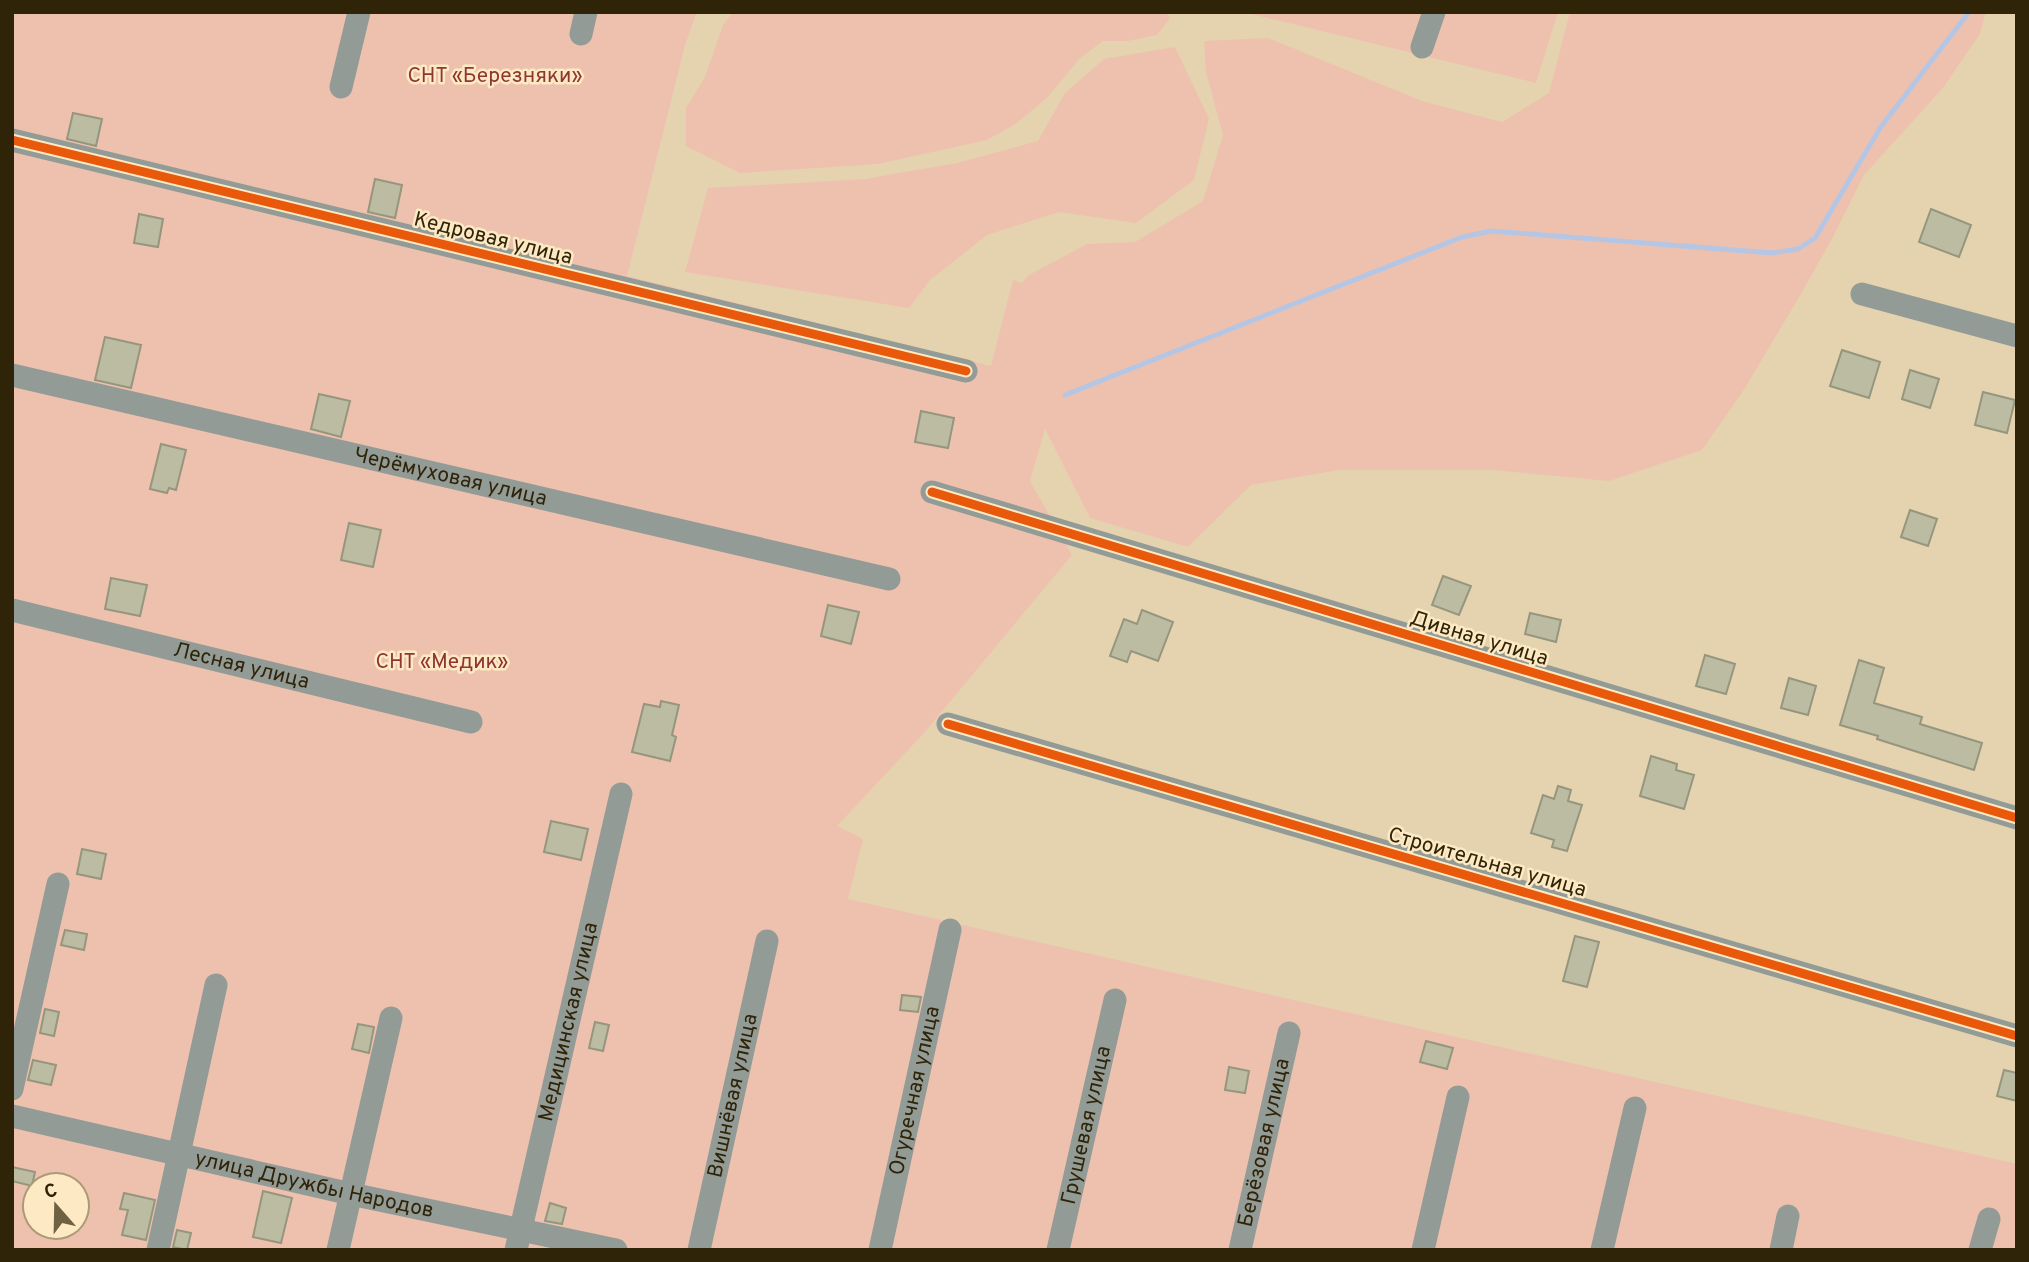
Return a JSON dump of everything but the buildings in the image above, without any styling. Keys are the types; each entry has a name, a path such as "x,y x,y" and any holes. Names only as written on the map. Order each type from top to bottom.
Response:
{"street":[{"path":"341,87 359,12"},
{"path":"1422,47 1434,12"},
{"name":"Кедровая улица","path":"12,140 965,371"},
{"path":"1862,294 2017,336"},
{"name":"Черёмуховая улица","path":"12,375 889,579"},
{"name":"Дивная улица","path":"932,492 2017,818"},
{"name":"Лесная улица","path":"12,610 471,722"},
{"name":"Строительная улица","path":"948,724 2017,1036"},
{"name":"Медицинская улица","path":"519,1239 621,794"},
{"path":"12,1089 58,884"},
{"name":"Огуречная улица","path":"880,1250 950,930"},
{"name":"Вишнёвая улица","path":"699,1250 767,941"},
{"path":"158,1250 216,985"},
{"name":"Грушевая улица","path":"1058,1250 1115,1000"},
{"path":"338,1250 391,1018"},
{"name":"Берёзовая улица","path":"1240,1250 1289,1033"},
{"path":"1423,1250 1458,1097"},
{"path":"1602,1250 1635,1108"},
{"name":"улица Дружбы Народов","path":"12,1116 351,1194 519,1239 616,1250"},
{"path":"1781,1250 1788,1216"},
{"path":"1980,1250 1989,1219"}],"green space":[{"name":"СНТ «Медик»","path":"12,12 697,12 685,45 627,276 991,366 1013,280 1022,283 1029,275 1087,244 1135,242 1203,201 1223,135 1206,72 1204,41 1268,38 1422,101 1502,122 1549,93 1570,12 1986,12 1980,34 1942,89 1864,175 1801,294 1745,388 1702,450 1609,481 1493,470 1339,470 1251,485 1188,547 1090,518 1045,429 1030,481 1072,555 924,733 837,826 863,839 848,899 2017,1164 2017,1250 12,1250"},
{"path":"733,12 1165,12 1170,18 1157,35 1128,41 1103,41 1079,59 1048,97 1017,123 987,140 878,164 740,173 686,146 686,108 705,77 723,25"},
{"path":"1243,12 1558,12 1536,83"},
{"path":"1175,47 1209,119 1194,180 1136,223 1059,212 987,235 930,280 909,308 685,272 708,188 865,179 957,163 1038,141 1065,93 1104,59"}],"waterway":[{"path":"1065,395 1462,237 1491,231 1772,253 1798,249 1815,238 1880,128 1969,12"}],"cycle path":[{"path":"12,140 966,371"},
{"path":"932,492 2017,818"},
{"path":"948,724 2017,1036"}],"park label":[{"name":"СНТ «Березняки»","path":"495,76"}]}
